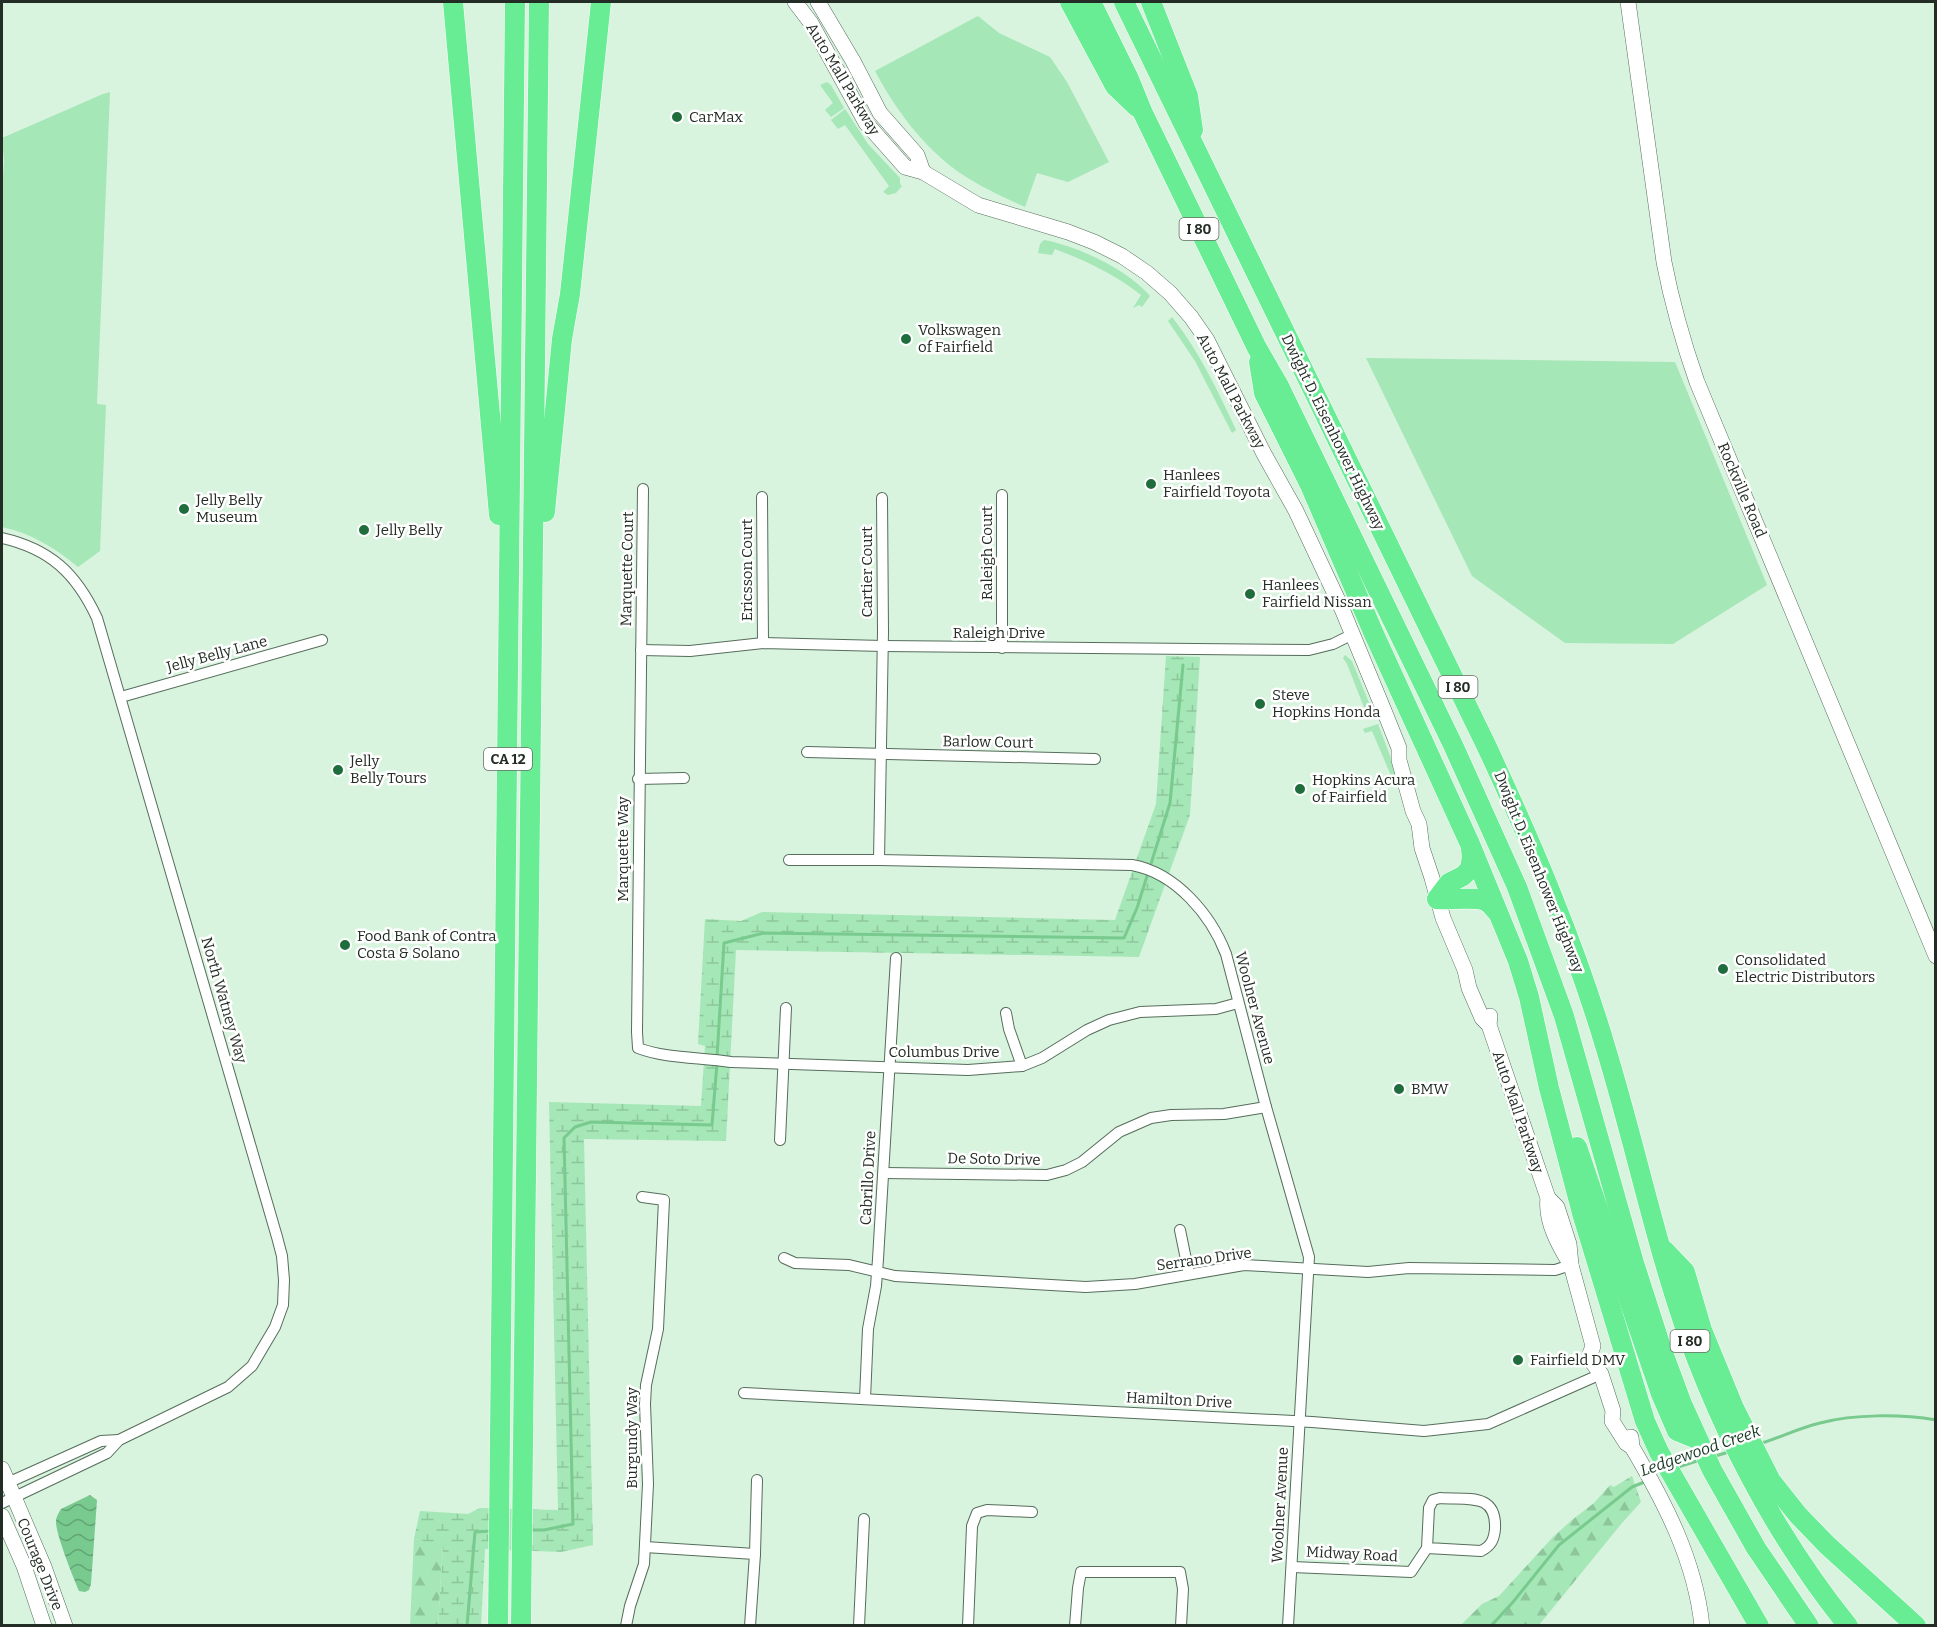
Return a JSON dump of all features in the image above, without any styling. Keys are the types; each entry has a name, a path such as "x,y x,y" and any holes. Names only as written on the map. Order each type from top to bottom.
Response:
{"highway":[{"path":"453,2 495,457 502,597 510,646"},
{"name":"CA 12","path":"498,1626 515,2"},
{"name":"CA 12","path":"521,1626 538,2"},
{"path":"533,601 541,552 562,339 570,294 601,2"},
{"path":"1070,2 1115,86 1142,111"},
{"name":"Dwight D. Eisenhower Highway","path":"1091,2 1257,348 1279,386 1453,745 1517,887 1548,969 1578,1062 1634,1263 1662,1350 1712,1470 1756,1548 1809,1626"},
{"name":"Dwight D. Eisenhower Highway","path":"1124,2 1525,828 1565,929 1606,1047 1661,1247 1688,1335 1803,1566 1848,1626"},
{"path":"1151,2 1188,96 1196,150"},
{"path":"1257,348 1264,393 1310,486 1374,634 1470,844 1529,997 1559,1128 1592,1247 1645,1421 1659,1452 1759,1626"},
{"path":"1437,899 1449,884 1470,869 1472,857 1470,844"},
{"path":"1437,899 1478,898 1486,901 1499,915"},
{"path":"1539,1040 1661,1394 1677,1431 1697,1438"},
{"path":"1750,1459 1827,1545 1916,1626"}],"street":[{"name":"Auto Mall Parkway","path":"795,2 811,23 866,123 905,167 923,172 978,205 1094,242 1122,256 1170,293 1191,317 1222,369 1263,452 1296,511 1353,634 1399,748 1409,757 1422,809 1419,824 1422,848 1437,899 1465,970 1469,988 1482,1018 1489,1025 1548,1198 1557,1207 1569,1244 1570,1265 1593,1346 1600,1352 1601,1374 1613,1411 1612,1420 1642,1463 1674,1525 1692,1573 1702,1626"},
{"name":"Auto Mall Parkway","path":"818,2 880,113 916,155 923,172"},
{"name":"Rockville Road","path":"1628,2 1664,262 1683,342 1697,382 1935,956"},
{"name":"Marquette Court","path":"641,650 643,489"},
{"name":"Raleigh Court","path":"1002,495 1002,648"},
{"name":"Ericsson Court","path":"762,497 763,643"},
{"name":"Cartier Court","path":"882,498 883,646"},
{"name":"North Watney Way","path":"2,538 22,543 44,553 74,578 86,594 97,618 277,1238 282,1256 284,1280 283,1305 275,1327 252,1366 228,1387 119,1440 107,1453 5,1488"},
{"name":"Raleigh Drive","path":"641,650 690,651 763,643 1002,648 1309,650 1333,644 1353,634"},
{"name":"Jelly Belly Lane","path":"121,697 322,640"},
{"path":"879,860 883,646"},
{"name":"Marquette Way","path":"638,1048 636,1032 641,650"},
{"name":"Barlow Court","path":"807,752 1095,759"},
{"path":"638,779 684,778"},
{"name":"Woolner Avenue","path":"789,860 1132,865 1141,867 1179,888 1204,915 1219,936 1226,954 1266,1107 1308,1247 1309,1268 1288,1626"},
{"name":"Cabrillo Drive","path":"865,1399 868,1329 877,1271 884,1173 896,958"},
{"name":"Columbus Drive","path":"638,1048 654,1054 783,1065 968,1070 1022,1066 1042,1058 1087,1030 1109,1020 1140,1012 1216,1009 1238,1003"},
{"path":"780,1140 786,1008"},
{"path":"1006,1013 1022,1066"},
{"name":"De Soto Drive","path":"884,1173 1047,1175 1066,1170 1082,1162 1119,1132 1151,1118 1171,1115 1224,1114 1266,1107"},
{"name":"Burgundy Way","path":"627,1626 630,1606 644,1564 648,1484 646,1385 658,1329 664,1200 642,1197"},
{"path":"1180,1230 1189,1274"},
{"name":"Serrano Drive","path":"784,1258 795,1263 849,1265 895,1276 1086,1287 1135,1284 1244,1265 1368,1272 1409,1268 1555,1270 1570,1265"},
{"name":"Hamilton Drive","path":"744,1393 1300,1421 1424,1431 1488,1424 1601,1374"},
{"name":"North Watney Way","path":"5,1488 101,1441 119,1440"},
{"path":"750,1626 757,1480"},
{"name":"Courage Drive","path":"5,1488 44,1567 65,1626"},
{"path":"1440,1498 1483,1501 1492,1507 1496,1516 1494,1538 1488,1547 1481,1551 1427,1548 1429,1508 1433,1500 1440,1498"},
{"path":"968,1626 972,1526 977,1513 987,1510 1032,1512"},
{"name":"Courage Drive","path":"2,1516 24,1566 45,1626"},
{"path":"859,1626 864,1520"},
{"path":"645,1547 755,1554"},
{"name":"Midway Road","path":"1292,1567 1412,1572 1427,1548"},
{"path":"1076,1626 1081,1572 1096,1571 1180,1572 1183,1589 1181,1626"}],"green space":[{"path":"978,16 999,33 1050,57 1067,82 1109,162 1068,182 1037,173 1025,207 968,178 934,152 901,114 875,71"},
{"path":"827,82 844,108 831,117 825,110 833,103 820,85"},
{"path":"110,92 97,404 106,405 100,551 78,567 42,542 2,527 4,160 2,138"},
{"path":"845,109 868,144 900,178 902,186 896,193 888,195 883,192 889,186 845,125 838,129 831,120"},
{"path":"1044,240 1102,260 1141,286 1150,296 1142,307 1139,305 1133,308 1141,295 1131,287 1089,263 1055,249 1052,255 1038,253 1040,244"},
{"path":"1172,317 1191,344 1215,386 1236,430 1232,433 1195,361 1168,321"},
{"path":"1366,358 1675,362 1767,585 1673,644 1565,643 1472,576"},
{"path":"1345,655 1352,661 1372,710 1358,713 1365,710 1343,658"},
{"path":"1166,656 1200,657 1190,815 1139,957 736,950 726,1141 584,1139 593,1545 561,1552 485,1549 481,1625 438,1626 443,1545 414,1539 420,1511 468,1514 480,1508 558,1510 549,1102 701,1106 705,1046 698,1044 705,919 741,921 762,912 1115,920 1156,804"},
{"path":"1378,724 1398,777 1392,778 1372,731 1365,733 1363,729"},
{"path":"1632,1476 1641,1502 1539,1625 1461,1625 1482,1604 1499,1596 1553,1537 1594,1503 1610,1485 1614,1487"},
{"path":"414,1539 443,1544 438,1625 410,1626"}],"water":[{"path":"90,1495 97,1500 91,1584 89,1590 85,1592 79,1591 76,1585 62,1547 56,1521 61,1509"}],"waterway":[{"path":"1150,867 1170,803 1183,665"},
{"path":"717,1057 724,943 764,933 1124,938 1137,908 1148,873"},
{"path":"530,1530 544,1530 573,1524 564,1138 575,1127 591,1122 712,1125 717,1063"},
{"name":"Ledgewood Creek","path":"1759,1444 1833,1420 1893,1416 1936,1420"},
{"name":"Ledgewood Creek","path":"1712,1457 1729,1452"},
{"name":"Ledgewood Creek","path":"1675,1468 1700,1460"},
{"name":"Ledgewood Creek","path":"1491,1626 1559,1545 1632,1487 1647,1481"},
{"path":"467,1626 475,1532 491,1531"}],"place":[{"name":"CarMax","path":"677,117"},
{"name":"Volkswagen of Fairfield","path":"906,339"},
{"name":"Hanlees Fairfield Toyota","path":"1151,484"},
{"name":"Jelly Belly Museum","path":"184,509"},
{"name":"Jelly Belly","path":"364,530"},
{"name":"Hanlees Fairfield Nissan","path":"1250,594"},
{"name":"Steve Hopkins Honda","path":"1260,704"},
{"name":"Jelly Belly Tours","path":"338,770"},
{"name":"Hopkins Acura of Fairfield","path":"1300,789"},
{"name":"Food Bank of Contra Costa & Solano","path":"345,945"},
{"name":"Consolidated Electric Distributors","path":"1723,969"},
{"name":"BMW","path":"1399,1089"},
{"name":"Fairfield DMV","path":"1518,1360"}]}
